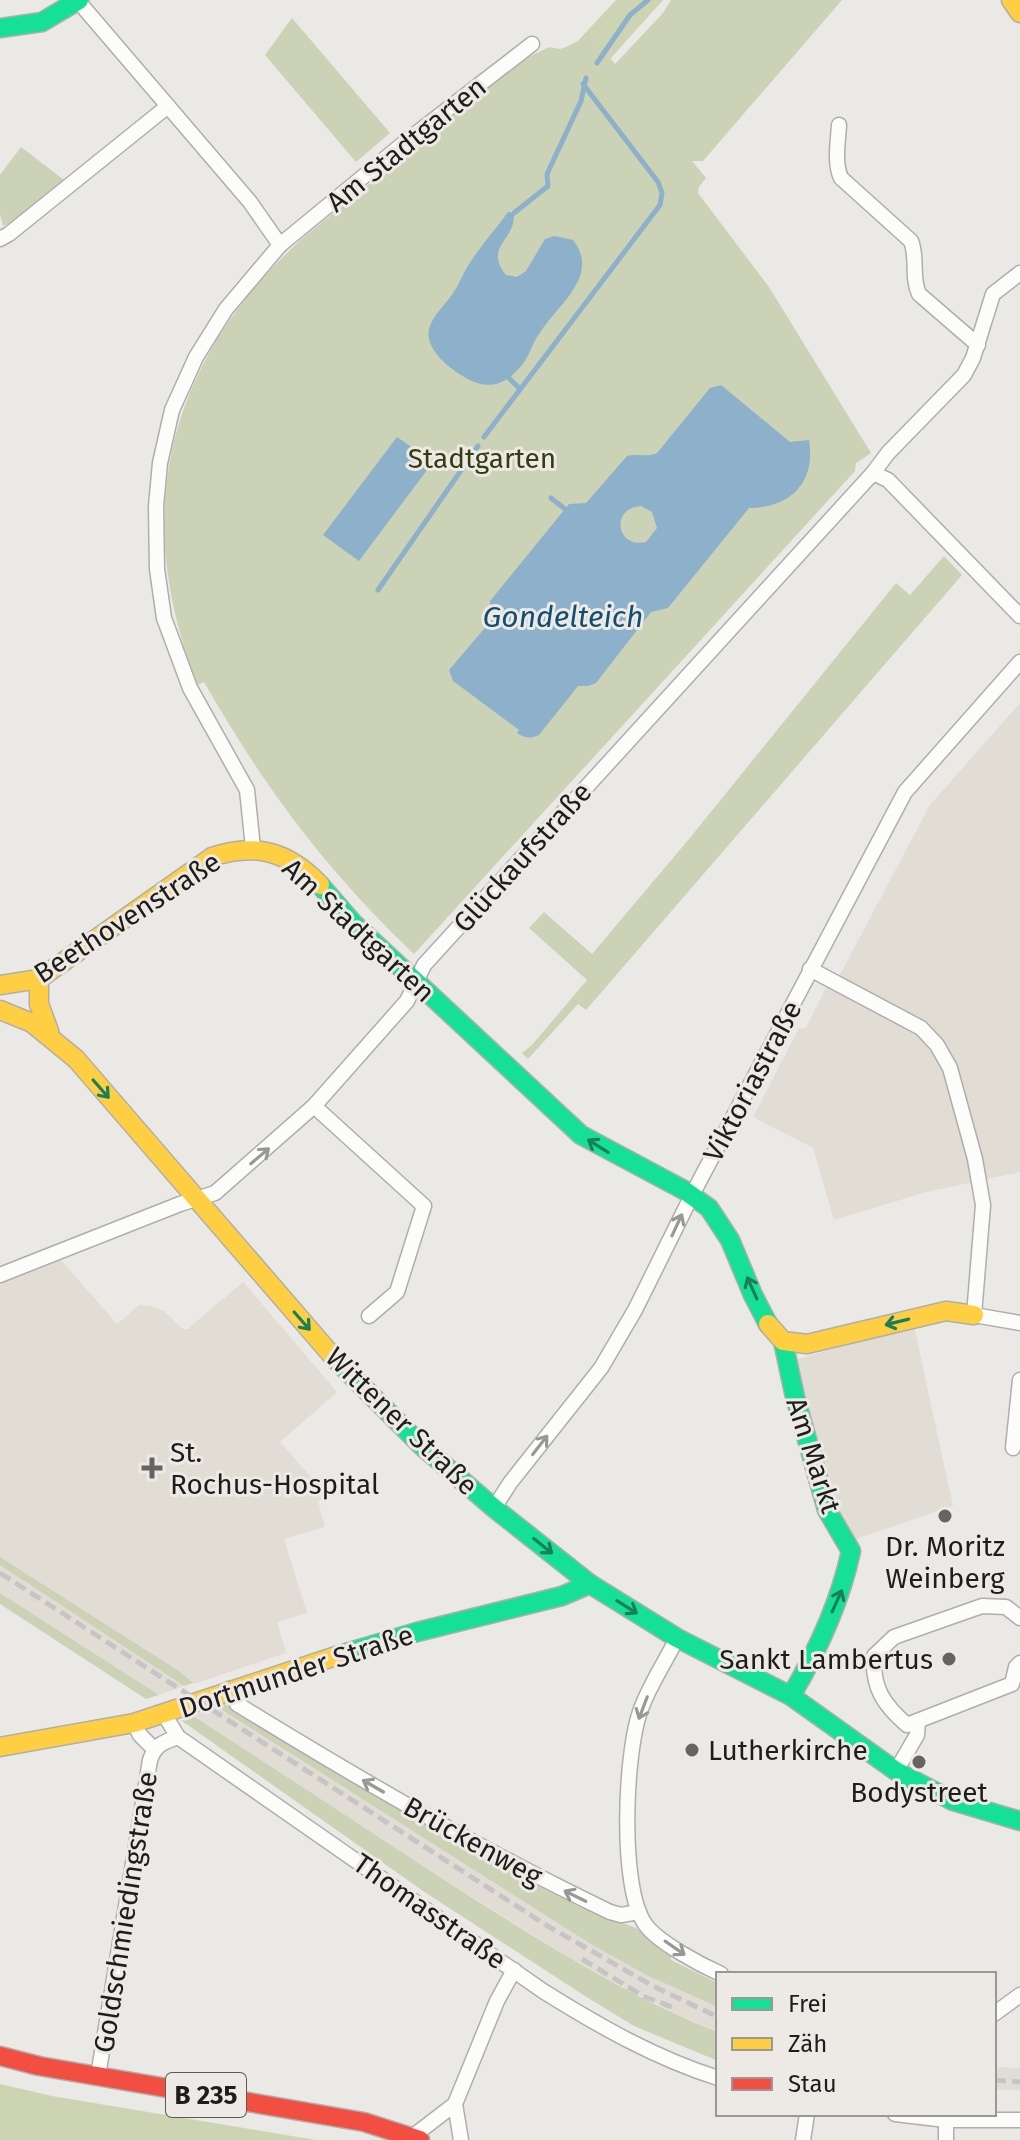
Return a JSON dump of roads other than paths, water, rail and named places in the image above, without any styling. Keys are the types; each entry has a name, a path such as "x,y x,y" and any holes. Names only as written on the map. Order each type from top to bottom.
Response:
{"street":[{"path":"0,28 43,24 79,0 250,202 280,245"},
{"path":"1011,0 1020,13"},
{"name":"Am Stadtgarten","path":"532,44 409,139 280,245 226,309 196,357 172,410 160,463 156,506 157,569 164,618 190,688 247,790 253,848 285,856 297,864 415,983 581,1135 692,1195 708,1207 731,1241 767,1323 783,1341"},
{"path":"0,239 168,106"},
{"path":"839,125 837,156 841,178 911,241 919,294 978,345"},
{"name":"Glückaufstraße","path":"0,1275 215,1193 314,1106 407,1001 424,965 888,453 964,375 978,345 993,294 1020,273"},
{"path":"873,473 888,480 1020,616"},
{"name":"Viktoriastraße","path":"494,1508 510,1483 601,1368 635,1310 692,1195 905,792 1020,662"},
{"name":"Beethovenstraße","path":"0,985 39,979 212,857 253,848"},
{"path":"810,969 921,1028 937,1045 950,1068 975,1159 983,1205 974,1315"},
{"name":"Wittener Straße","path":"39,979 39,1004 49,1031"},
{"name":"Wittener Straße","path":"0,1010 32,1021 49,1031 364,1391 494,1508 590,1584 677,1638 791,1696 896,1771 953,1801 1020,1821"},
{"path":"314,1106 424,1206 397,1292 369,1316"},
{"path":"783,1341 807,1344 946,1311 1020,1323"},
{"name":"Am Markt","path":"783,1341 795,1397 827,1510 851,1551 842,1592 806,1672 791,1696"},
{"path":"1013,1448 1020,1380"},
{"name":"Dortmunder Straße","path":"0,1747 134,1723 229,1689 417,1632 562,1596 590,1584"},
{"path":"1020,1618 1006,1607 982,1606 894,1637 874,1656 873,1672 886,1707 907,1725 1012,1684 1020,1663"},
{"path":"677,1638 641,1710 634,1746 627,1822 629,1871 645,1924 680,1953 717,1972"},
{"name":"Brückenweg","path":"229,1689 237,1704 514,1866 610,1912 621,1915 639,1912"},
{"name":"Thomasstraße","path":"164,1714 178,1737 591,2021 637,2046 716,2077"},
{"path":"896,1771 917,1735 918,1721"},
{"name":"Goldschmiedingstraße","path":"98,2076 152,1755 134,1723"},
{"name":"Goldschmiedingstraße","path":"152,1755 178,1737"},
{"path":"416,2138 455,2104 497,2001 514,1970"},
{"path":"996,2013 1020,1995"},
{"name":"B 235","path":"0,2056 39,2066 338,2117 416,2138"},
{"path":"455,2104 461,2140"},
{"path":"803,2140 807,2116"},
{"path":"912,2116 946,2120 1020,2120"},
{"path":"946,2120 946,2140"}],"water":[{"path":"508,212 514,213 513,223 498,257 506,275 517,277 526,271 545,239 554,236 573,240 582,266 573,290 537,337 525,361 506,379 488,385 468,379 443,361 431,344 429,329 471,261"},
{"name":"Gondelteich","path":"721,385 790,442 809,440 810,455 804,480 788,498 764,507 749,508 668,608 651,612 596,683 578,686 539,735 520,735 517,733 519,730 453,681 449,670 495,616 490,610 490,601 569,504 586,503 627,456 657,453 710,388","holes":["641,506 652,512 657,528 646,542 628,540 621,527 624,513"]},
{"path":"397,437 433,462 359,561 323,535"}],"waterway":[{"path":"597,63 630,15 648,0"},
{"path":"514,213 548,186 547,174 581,101 586,78"},
{"path":"484,437 660,205 662,193 658,182 583,84"},
{"path":"509,378 520,389"},
{"path":"378,590 478,446"},
{"path":"551,498 565,509"}],"railway":[{"path":"0,1573 546,1925 653,1986 716,2016"},
{"path":"582,1959 643,1996 677,2009"},
{"path":"996,2080 1020,2082"}],"place":[{"name":"St. Rochus-Hospital","path":"152,1468"},
{"name":"Dr. Moritz Weinberg","path":"945,1516"},
{"name":"Sankt Lambertus","path":"949,1659"},
{"name":"Lutherkirche","path":"692,1750"},
{"name":"Bodystreet","path":"919,1762"}],"park label":[{"name":"Stadtgarten","path":"482,458"}]}
